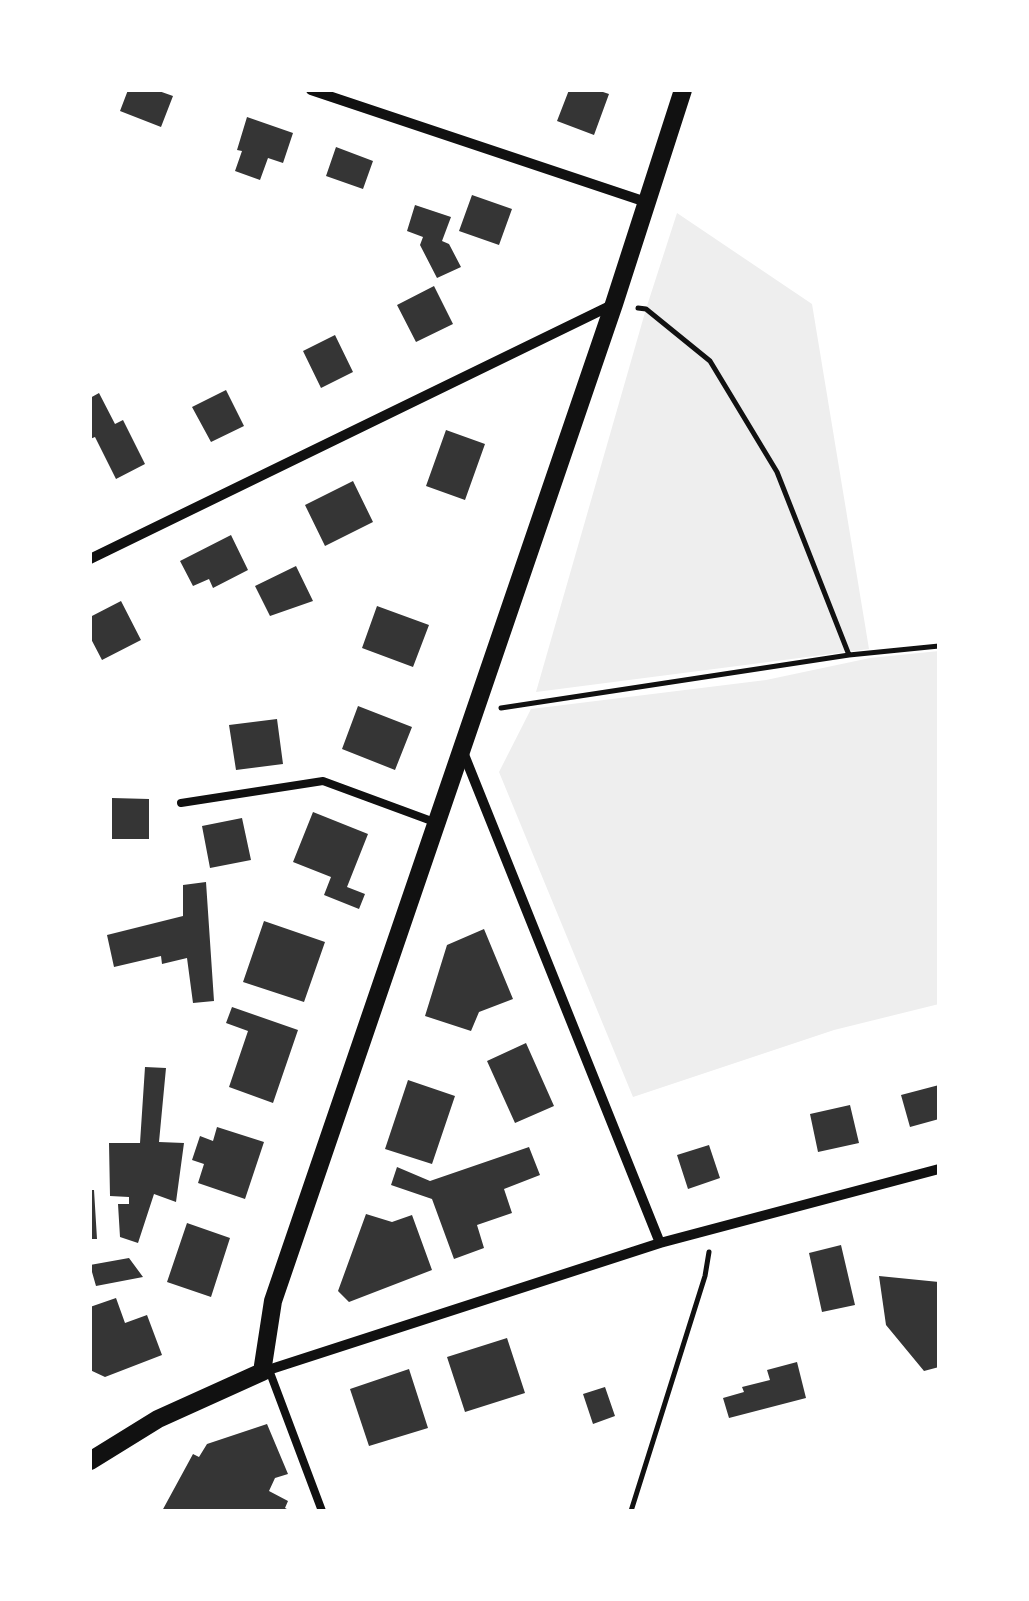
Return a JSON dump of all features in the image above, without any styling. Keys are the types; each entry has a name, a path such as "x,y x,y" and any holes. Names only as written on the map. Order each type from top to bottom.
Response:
{"street":[{"path":"311,90 646,202"},
{"path":"265,1371 273,1301 614,304 683,90"},
{"path":"90,559 614,304"},
{"path":"462,749 660,1242"},
{"path":"90,1461 158,1419 265,1371 660,1242 939,1169"}],"lane":[{"path":"181,803 323,781 437,823"},
{"path":"265,1371 322,1511"}],"path":[{"path":"614,304 646,309 710,361 777,472 849,656"},
{"path":"473,713 939,646"},
{"path":"631,1511 706,1276 712,1229"}],"shaded area":[{"path":"677,213 812,304 869,649 536,692 646,309"},
{"path":"939,651 939,1004 834,1030 633,1097 499,772 531,709 766,680 870,658"}],"building":[{"path":"128,90 156,90 173,96 161,127 120,111"},
{"path":"569,90 609,94 594,135 557,121"},
{"path":"247,117 293,133 283,163 268,158 260,180 235,171"},
{"path":"336,147 373,161 363,189 326,176"},
{"path":"472,195 512,209 499,245 459,231"},
{"path":"415,205 451,217 442,241 449,244 461,267 437,278 420,245 423,237 407,231"},
{"path":"434,286 453,324 416,342 397,305"},
{"path":"335,335 353,372 321,388 303,351"},
{"path":"226,390 244,426 211,442 192,407"},
{"path":"99,393 115,424 123,420 145,464 116,479 95,437 90,439 90,398"},
{"path":"446,430 485,444 465,500 426,486"},
{"path":"353,481 373,522 325,546 305,505"},
{"path":"231,535 248,570 213,588 209,579 193,586 180,561"},
{"path":"296,566 313,601 270,616 255,586"},
{"path":"121,601 141,640 102,660 90,637 90,617"},
{"path":"377,606 429,625 413,667 362,648"},
{"path":"358,706 412,727 395,770 342,749"},
{"path":"277,719 283,764 236,770 229,725"},
{"path":"112,798 149,799 149,839 112,839"},
{"path":"313,812 368,834 347,887 365,894 359,909 324,895 331,877 293,862"},
{"path":"242,818 251,860 210,868 202,826"},
{"path":"206,882 214,1001 193,1003 187,958 162,964 161,956 114,967 107,935 183,916 183,885"},
{"path":"264,921 325,942 304,1002 243,982"},
{"path":"484,929 513,999 479,1012 471,1031 425,1016 447,945"},
{"path":"232,1007 298,1030 273,1103 229,1087 248,1031 226,1023"},
{"path":"526,1043 554,1106 515,1123 487,1061"},
{"path":"145,1067 166,1068 159,1142 184,1143 176,1202 154,1194 138,1243 120,1237 118,1204 129,1204 129,1197 110,1196 109,1143 140,1143"},
{"path":"408,1080 455,1096 432,1164 385,1149"},
{"path":"939,1085 939,1119 910,1127 901,1095"},
{"path":"850,1105 859,1143 818,1152 810,1114"},
{"path":"217,1127 264,1142 245,1199 198,1183 204,1164 192,1160 200,1136 213,1141"},
{"path":"709,1145 720,1178 688,1189 677,1155"},
{"path":"529,1147 540,1175 504,1189 512,1213 477,1225 484,1248 454,1259 432,1199 391,1185 397,1167 430,1181"},
{"path":"90,1190 94,1190 97,1239 90,1239"},
{"path":"366,1214 392,1222 412,1215 432,1270 349,1302 338,1291"},
{"path":"187,1223 230,1238 211,1297 167,1282"},
{"path":"841,1245 855,1305 822,1312 809,1253"},
{"path":"129,1258 143,1277 96,1286 90,1265"},
{"path":"879,1276 939,1282 939,1367 924,1371 886,1325"},
{"path":"116,1298 125,1323 147,1315 162,1355 105,1377 90,1370 90,1307"},
{"path":"507,1338 525,1393 465,1412 447,1357"},
{"path":"797,1362 806,1398 729,1418 723,1398 744,1392 742,1387 770,1380 767,1370"},
{"path":"409,1369 428,1428 369,1446 350,1389"},
{"path":"605,1387 615,1416 593,1424 583,1394"},
{"path":"267,1424 288,1474 275,1478 269,1491 288,1501 285,1508 291,1511 162,1511 193,1454 199,1457 207,1444"}]}
